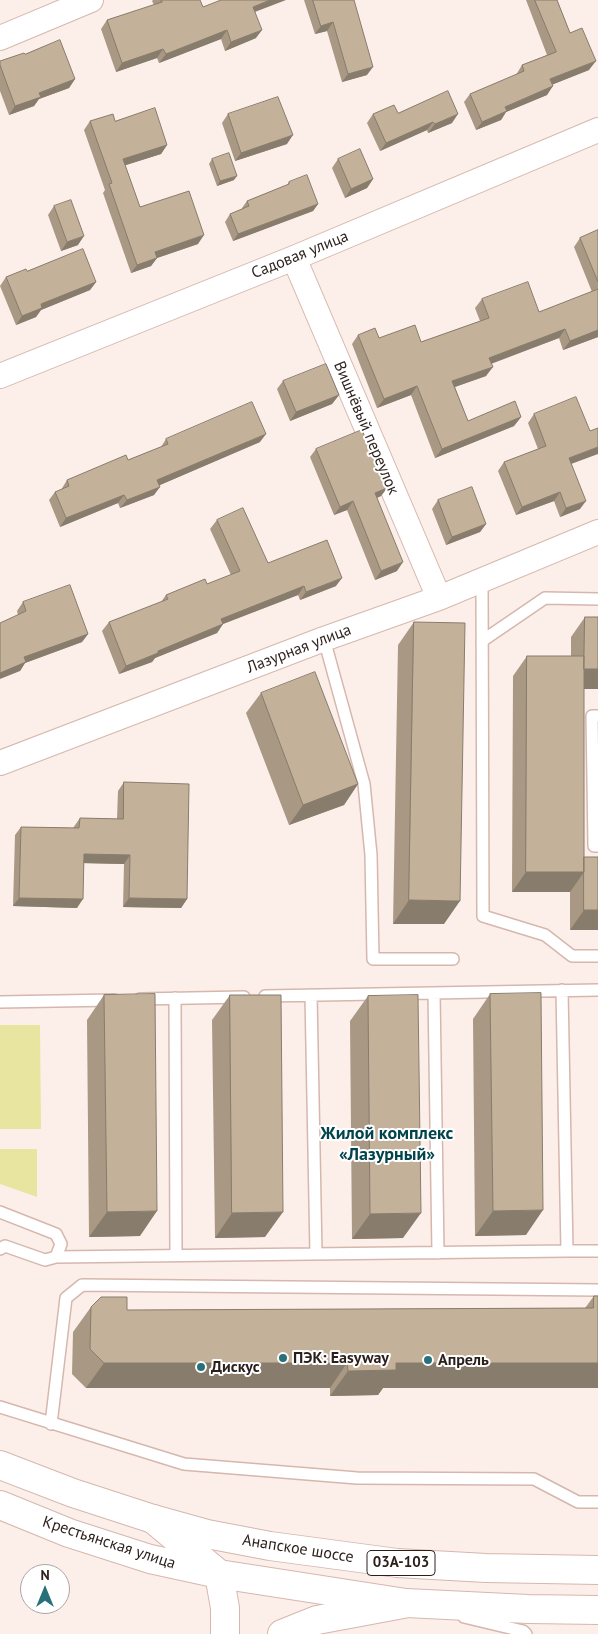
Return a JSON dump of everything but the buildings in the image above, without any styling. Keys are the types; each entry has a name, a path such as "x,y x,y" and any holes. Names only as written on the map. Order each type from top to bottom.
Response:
{"main road":[{"name":"03А-103","path":"0,1464 74,1493 154,1519"},
{"name":"Крестьянская улица","path":"0,1505 69,1533 141,1556 219,1574"},
{"name":"Анапское шоссе","path":"154,1519 207,1534 270,1546 396,1563 486,1568 598,1570"},
{"path":"154,1519 219,1574 225,1608 225,1634"},
{"name":"03А-103","path":"219,1574 406,1603 528,1609 598,1610"},
{"path":"282,1634 317,1620 406,1603"}],"street":[{"path":"0,38 91,0"},
{"name":"Садовая улица","path":"0,376 294,258 598,130"},
{"name":"Вишнёвый переулок","path":"294,258 439,598"},
{"name":"Лазурная улица","path":"0,764 324,639 439,598 598,532"}],"lane":[{"path":"482,580 482,916 545,935 572,956 598,956"},
{"path":"482,640 545,598 598,599"},
{"path":"324,639 364,784 371,855 373,959 453,959"},
{"path":"598,716 592,716 594,846 598,846"},
{"path":"562,990 567,1252"},
{"path":"0,1002 598,990"},
{"path":"434,993 438,1253"},
{"path":"311,996 316,1254"},
{"path":"175,998 176,1256"},
{"path":"0,1212 56,1234 61,1244 56,1257"},
{"path":"0,1248 5,1246 45,1260 56,1257 598,1251"},
{"path":"51,1424 66,1298 82,1285 598,1290"},
{"path":"0,1407 184,1464 356,1478 534,1479 578,1502 598,1502"},
{"path":"406,1603 523,1631 526,1634"}],"shaded area":[{"path":"0,1025 40,1025 41,1129 0,1129"},
{"path":"0,1149 37,1149 37,1197 0,1184"}],"place":[{"name":"ПЭК: Easyway","path":"283,1358"},
{"name":"Апрель","path":"428,1360"},
{"name":"Дискус","path":"201,1367"}],"district":[{"name":"Жилой комплекс «Лазурный»","path":"387,1144"}]}
